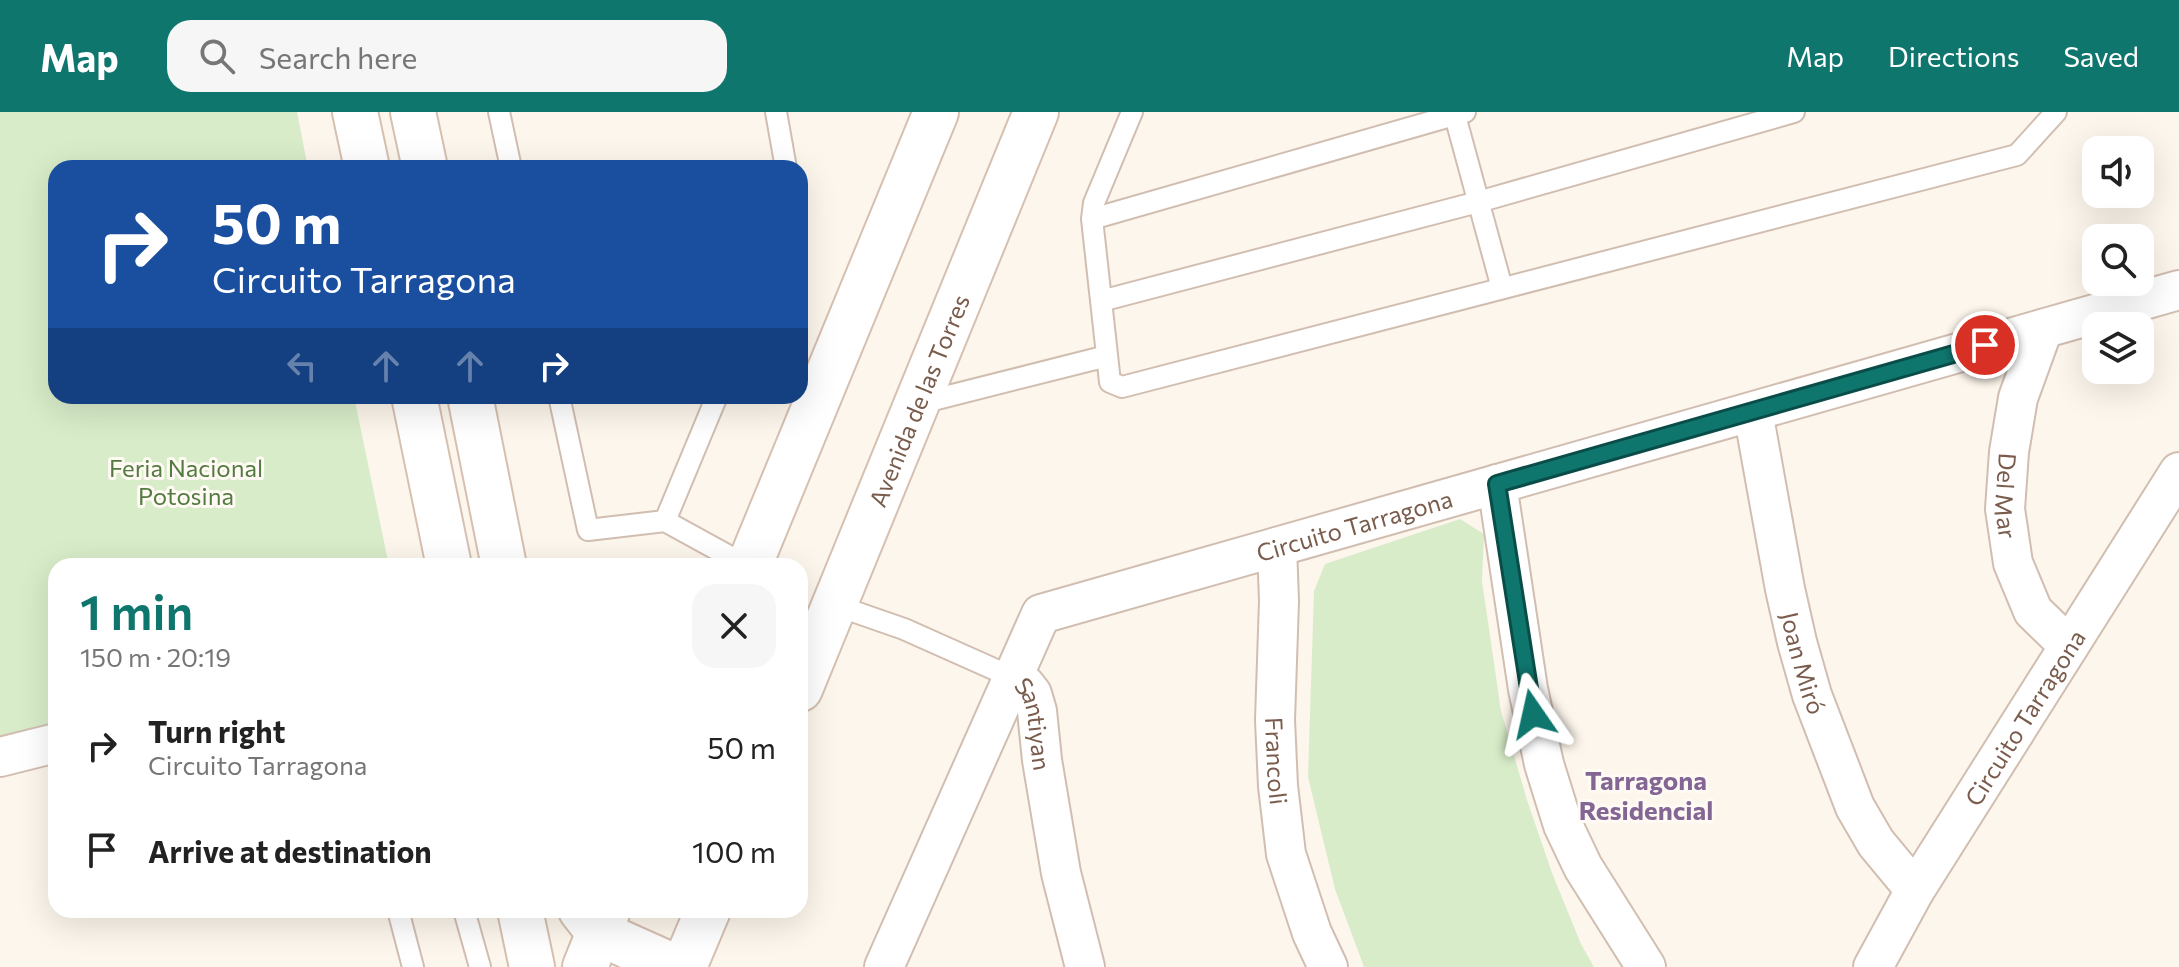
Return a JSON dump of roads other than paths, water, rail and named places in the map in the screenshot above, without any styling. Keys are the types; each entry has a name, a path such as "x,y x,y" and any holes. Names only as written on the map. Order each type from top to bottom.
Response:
{"main road":[{"path":"355,112 365,160"},
{"path":"413,112 423,160"},
{"path":"751,558 936,112"},
{"name":"Avenida de las Torres","path":"808,646 817,598 917,404 1036,112"},
{"path":"416,404 447,558"},
{"path":"472,404 502,558"},
{"path":"522,918 532,967"},
{"path":"684,967 705,918"},
{"path":"593,930 675,967"}],"street":[{"name":"Circuito Tarragona","path":"884,967 1041,614 2179,290"},
{"name":"Del Mar","path":"2043,329 2018,398 2009,452 2005,509 2013,563 2033,611 2069,646"},
{"name":"Joan Miró","path":"1753,412 1785,589 1812,695 1855,807 1876,843 1915,890"},
{"name":"Circuito Tarragona","path":"1873,967 1915,890 2179,472"},
{"path":"1497,484 1528,689 1544,764 1563,825 1583,867 1646,967"},
{"name":"Francoli","path":"1277,547 1279,601 1275,720 1278,786 1286,854 1312,933 1328,967"},
{"name":"Santiyan","path":"1014,678 1032,694 1037,711 1061,873 1085,967"},
{"path":"0,757 48,745"}],"lane":[{"path":"499,112 509,160"},
{"path":"776,112 785,160"},
{"path":"1132,112 1094,203 1092,219 1110,382 1122,387 2017,155 2056,112"},
{"path":"1101,301 1478,202 1794,112"},
{"path":"1092,219 1458,113 1502,288"},
{"path":"917,404 1107,356"},
{"path":"561,404 588,530 665,521 733,558"},
{"path":"665,521 714,404"},
{"name":"Santiyan","path":"817,598 904,629 1014,678"},
{"path":"400,918 413,967"},
{"path":"466,918 480,967"}],"district":[{"name":"Tarragona Residencial","path":"1646,794"}],"park label":[{"name":"Feria Nacional Potosina","path":"186,481"}]}
